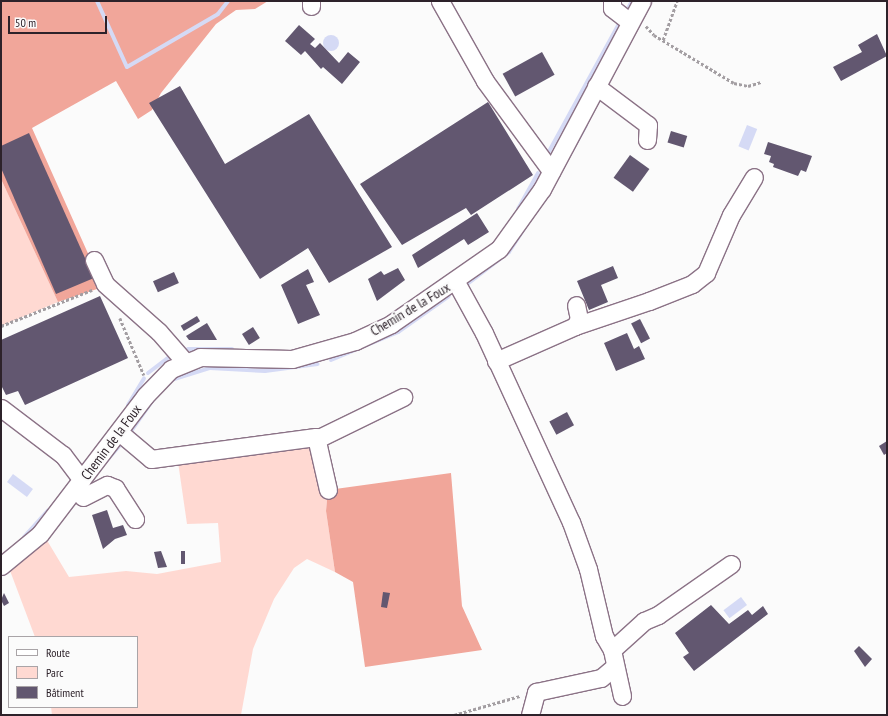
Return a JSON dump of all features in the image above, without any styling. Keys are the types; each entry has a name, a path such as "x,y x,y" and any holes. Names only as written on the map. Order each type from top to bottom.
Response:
{"street":[{"path":"440,1 484,81 551,171"},
{"path":"612,1 612,8 636,12"},
{"name":"Chemin de la Foux","path":"1,566 40,534 153,387 171,369 200,357 292,359 329,350 391,324 456,282 514,232 551,171 636,12"},
{"path":"596,86 648,125 647,140"},
{"path":"496,361 575,326 649,301 692,284 706,273 731,215 754,177"},
{"path":"94,260 105,284 159,332 185,362"},
{"path":"456,282 496,361 571,522 588,569 604,636 612,650 614,667 622,696"},
{"path":"575,326 579,319 576,305"},
{"path":"119,432 151,459 317,439 403,397"},
{"path":"1,408 63,455 79,484 83,497 107,485 115,488 136,519"},
{"path":"317,439 328,490"},
{"path":"612,650 644,621 658,615 731,564"},
{"path":"530,715 536,692 601,678 614,667"}],"path":[{"path":"663,40 677,1"},
{"path":"636,12 663,40 734,83 748,86 761,82"},
{"path":"1,326 94,290"},
{"path":"118,313 145,377 153,387"},
{"path":"454,715 536,692"}],"green space":[{"path":"1,179 58,302 1,326"},
{"path":"316,437 328,490 326,511 335,572 307,559 294,568 274,599 253,649 241,715 52,715 51,708 138,708 138,636 35,636 9,568 45,537 69,577 126,571 157,574 221,562 218,523 187,524 178,462"}],"shaded area":[{"path":"1,1 268,1 255,9 236,10 216,24 161,93 152,110 138,119 116,81 32,128 103,287 58,302 1,179"},
{"path":"451,473 462,606 482,650 365,667 353,582 335,572 326,511 328,490"}],"water":[{"path":"328,35 334,35 339,40 337,49 334,51 328,51 323,46 323,40"},
{"path":"747,125 757,129 749,150 738,146"},
{"path":"13,474 33,489 27,497 7,482"},
{"path":"741,597 747,605 729,618 723,610"}],"building":[{"path":"299,25 315,39 310,44 315,48 320,43 339,63 348,52 360,62 342,84 323,67 321,69 305,51 301,55 285,41"},
{"path":"877,34 887,56 841,81 833,67 862,52 858,45"},
{"path":"542,52 555,75 515,97 503,74"},
{"path":"180,86 225,164 309,114 392,247 329,283 308,248 260,279 149,103"},
{"path":"488,102 533,175 471,215 466,208 402,245 360,184"},
{"path":"671,131 687,136 684,147 667,142"},
{"path":"29,133 94,278 56,294 1,168 1,146"},
{"path":"768,142 812,156 806,172 801,170 798,176 773,167 774,164 769,162 771,156 764,154"},
{"path":"630,155 649,169 633,192 614,178"},
{"path":"477,213 489,232 468,245 464,239 418,268 412,255"},
{"path":"613,266 618,278 601,285 608,302 589,310 577,281"},
{"path":"398,268 405,280 377,301 368,279 381,271 384,275"},
{"path":"308,269 314,282 306,285 320,315 298,324 281,285"},
{"path":"174,272 179,283 158,292 153,281"},
{"path":"100,296 128,358 25,405 18,391 6,395 1,385 1,340"},
{"path":"197,316 200,321 184,331 181,326"},
{"path":"640,319 650,339 641,343 631,324"},
{"path":"207,323 217,340 189,340 186,336"},
{"path":"253,327 260,338 249,345 242,334"},
{"path":"627,333 634,349 639,346 645,359 616,371 604,343"},
{"path":"567,412 574,425 556,435 549,421"},
{"path":"887,441 887,453 884,455 879,446"},
{"path":"107,510 113,528 123,525 127,535 115,539 103,549 92,515"},
{"path":"161,551 167,567 158,568 154,552"},
{"path":"181,551 185,551 185,564 181,564"},
{"path":"383,592 390,593 387,608 381,607"},
{"path":"4,593 9,603 4,606 1,600"},
{"path":"711,605 729,624 748,610 752,615 763,606 768,614 694,671 683,657 689,653 675,633"},
{"path":"859,646 872,659 865,667 854,651"}],"waterway":[{"path":"97,1 127,67 218,14 228,1"},
{"path":"626,12 632,1"},
{"path":"546,157 620,22"},
{"path":"562,168 586,125"},
{"path":"518,209 538,173"},
{"path":"466,285 509,252 558,176"},
{"path":"331,360 398,332 449,296"},
{"path":"188,349 232,349"},
{"path":"148,373 172,355"},
{"path":"171,380 210,368 265,371 318,364"},
{"path":"128,405 144,378"},
{"path":"129,434 155,397"},
{"path":"101,467 120,445"},
{"path":"24,537 48,510"}]}
